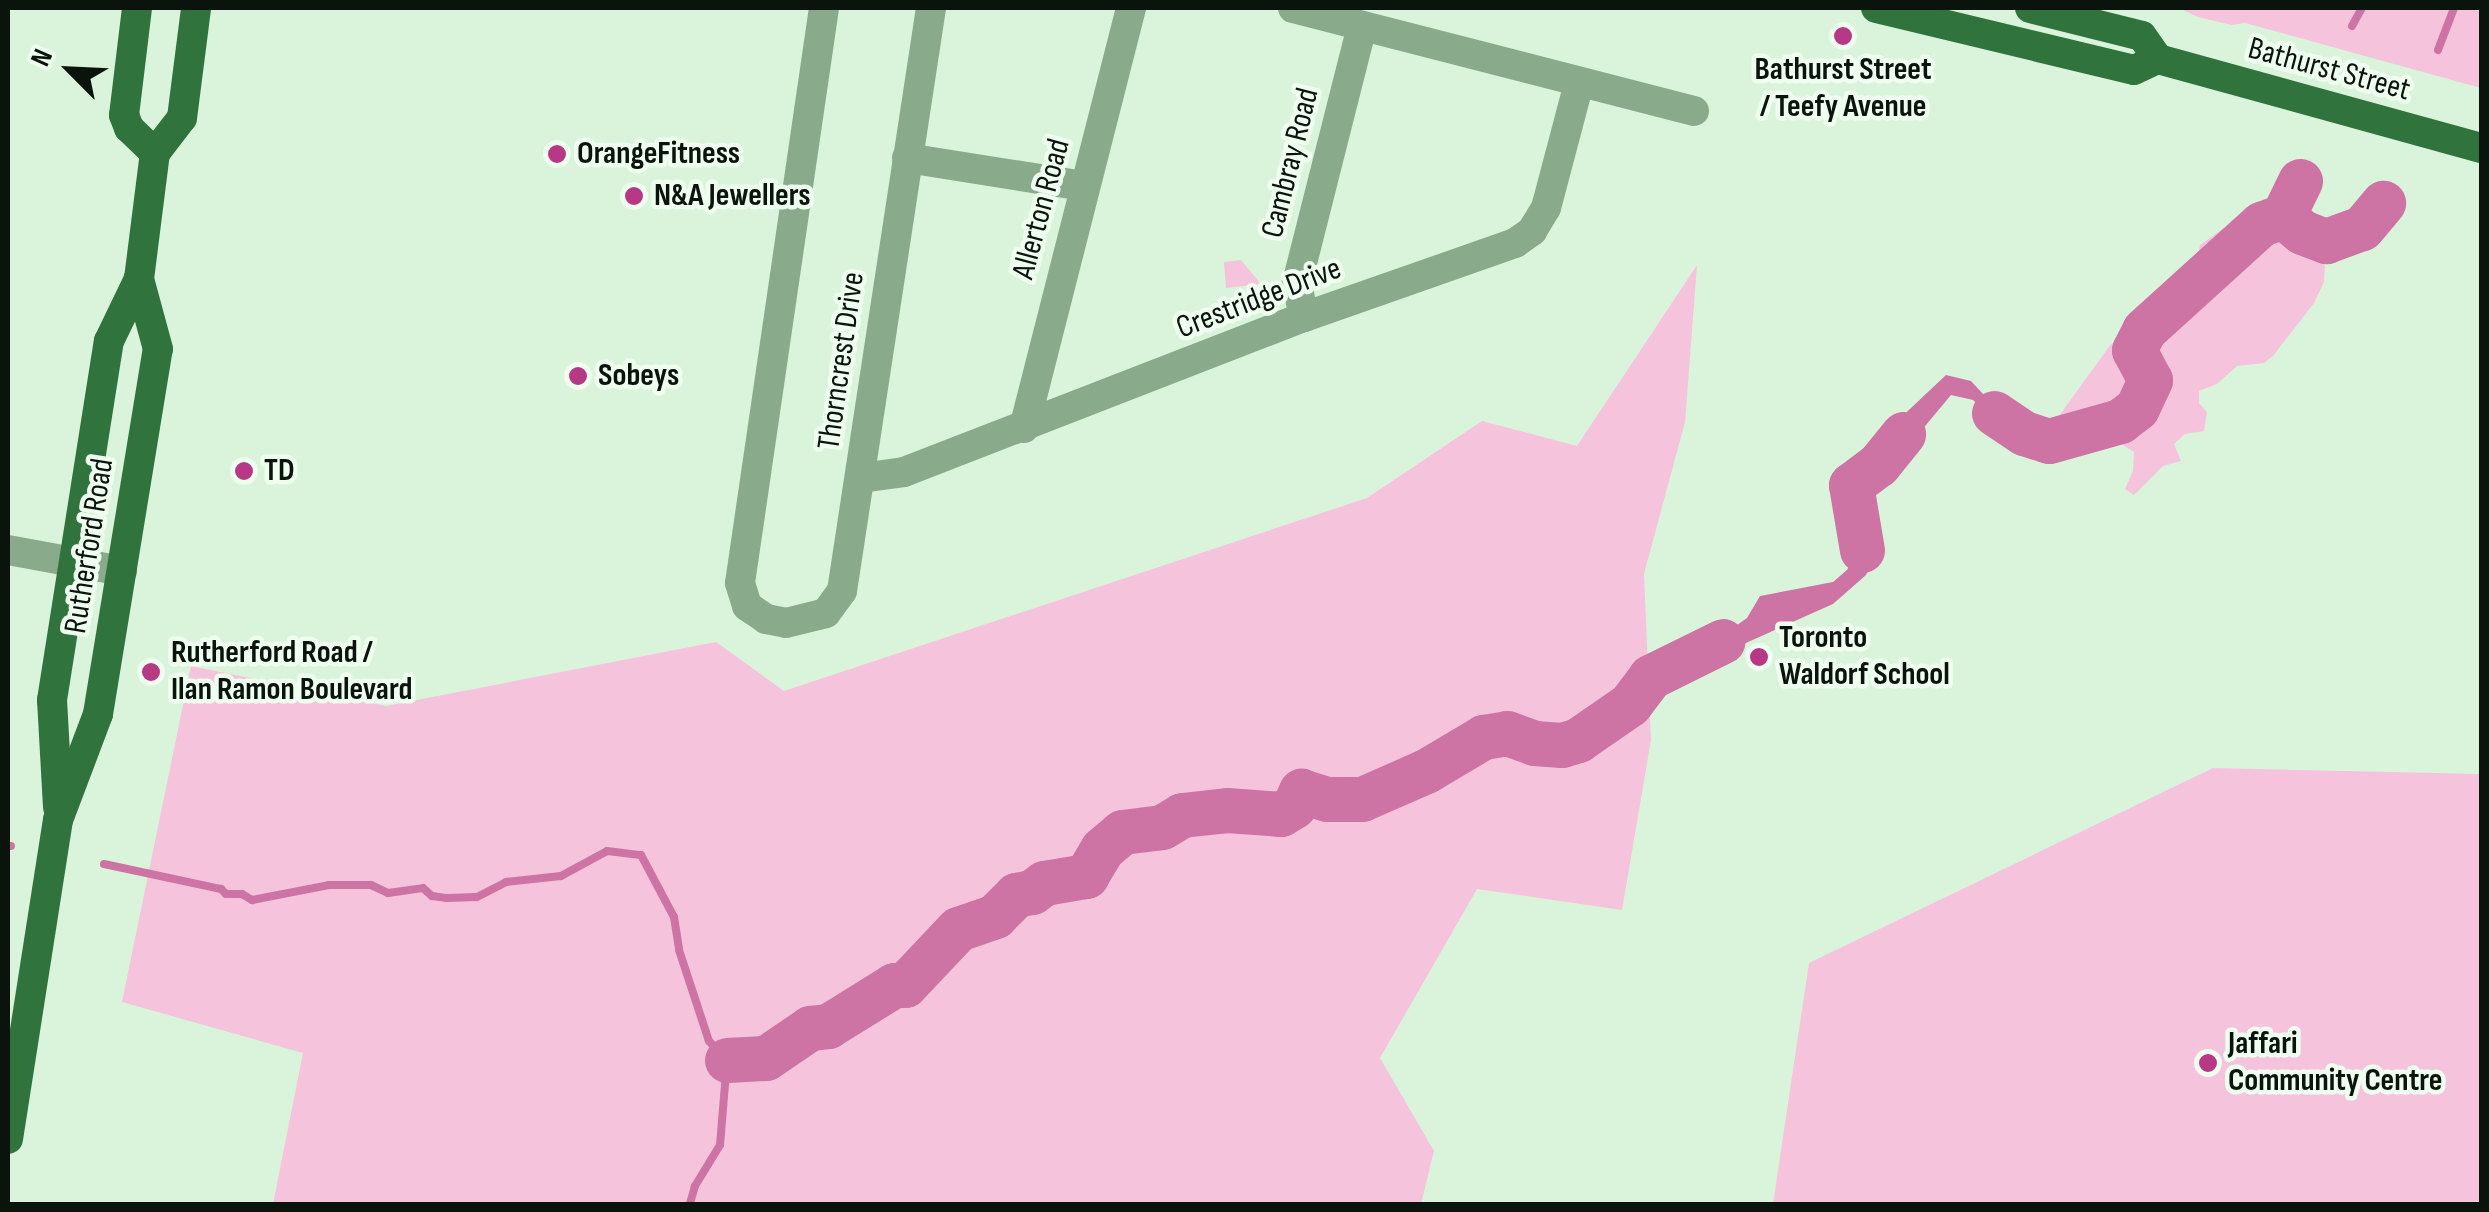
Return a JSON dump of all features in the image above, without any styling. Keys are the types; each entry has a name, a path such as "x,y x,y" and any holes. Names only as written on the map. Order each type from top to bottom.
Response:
{"main road":[{"path":"137,8 124,116 129,128 154,153"},
{"name":"Rutherford Road","path":"58,820 52,700 109,341 139,280 154,153 182,118 196,8"},
{"name":"Bathurst Street","path":"1876,8 1961,18 2134,70 2158,59"},
{"name":"Bathurst Street","path":"2030,8 2142,36 2158,59 2482,148"},
{"name":"Rutherford Road","path":"8,1139 58,820 98,714 158,349 139,280"}],"street":[{"name":"Thorncrest Drive","path":"824,8 740,584 747,606 766,619 786,623 826,613 842,591 930,8"},
{"name":"Allerton Road","path":"1024,428 1131,8"},
{"path":"1294,8 1694,111"},
{"name":"Cambray Road","path":"1304,316 1297,283 1362,26"},
{"name":"Crestridge Drive","path":"861,478 904,472 1304,316 1510,246 1528,235 1546,208 1579,83"},
{"path":"908,158 1083,186"},
{"path":"8,550 76,566 122,571"}],"shaded area":[{"path":"2179,8 2481,8 2481,88 2245,23 2232,25 2198,17"},
{"path":"2295,194 2298,212 2308,226 2339,228 2358,222 2362,235 2325,262 2324,282 2314,303 2273,356 2264,363 2237,366 2217,384 2199,391 2199,403 2207,412 2204,431 2185,434 2174,444 2181,461 2163,466 2134,495 2125,489 2133,471 2134,452 2115,440 2110,430 2047,450 2046,434 2111,344 2137,335 2142,325 2156,318 2197,263 2200,245 2242,215 2273,209"},
{"path":"1241,260 1261,284 1226,288 1224,262"},
{"path":"1697,265 1685,422 1644,574 1651,740 1622,910 1477,889 1380,1058 1434,1151 1421,1204 273,1204 303,1053 122,1002 191,666 386,706 716,642 784,691 1367,498 1482,421 1577,446"},
{"path":"1946,375 1971,381 1997,409 2046,434 2047,450 2022,444 1973,400 1951,395 1866,497 1867,533 1874,557 1866,575 1833,604 1728,651 1700,670 1678,678 1669,674 1672,657 1702,650 1747,618 1760,596 1833,582 1847,570 1858,551 1842,515 1862,475 1861,461 1879,457 1893,439 1894,424"},
{"path":"2213,768 2481,774 2481,1204 1773,1204 1809,963"}],"waterway":[{"path":"2352,26 2362,8"},
{"path":"2438,50 2454,8"},
{"path":"1994,413 2024,433 2049,441 2120,421 2137,408 2150,380 2134,350 2144,330 2261,224 2283,216 2300,181"},
{"path":"2283,216 2302,232 2326,241 2362,228 2383,203"},
{"path":"1862,550 1851,485 1878,465 1903,434"},
{"path":"727,1060 766,1058 810,1028 828,1026 894,985 905,985 958,929 995,916 1016,895 1032,892 1044,883 1086,876 1102,849 1122,832 1162,827 1182,815 1227,810 1281,814 1294,806 1301,791 1327,799 1362,799 1426,771 1483,737 1507,733 1534,743 1562,745 1578,740 1630,704 1650,677 1723,641"},
{"path":"104,864 221,889 226,894 242,894 252,900 329,885 371,885 388,893 423,888 432,896 447,898 477,897 506,882 561,876 607,851 641,855 674,917 679,950 709,1041 727,1060 720,1145 695,1186 690,1204"}],"place":[{"name":"Bathurst Street / Teefy Avenue","path":"1843,36"},
{"name":"OrangeFitness","path":"557,154"},
{"name":"N&A Jewellers","path":"634,196"},
{"name":"Sobeys","path":"578,376"},
{"name":"TD","path":"244,471"},
{"name":"Toronto Waldorf School","path":"1759,657"},
{"name":"Rutherford Road / Ilan Ramon Boulevard","path":"151,672"},
{"name":"Jaffari Community Centre","path":"2208,1063"}]}
